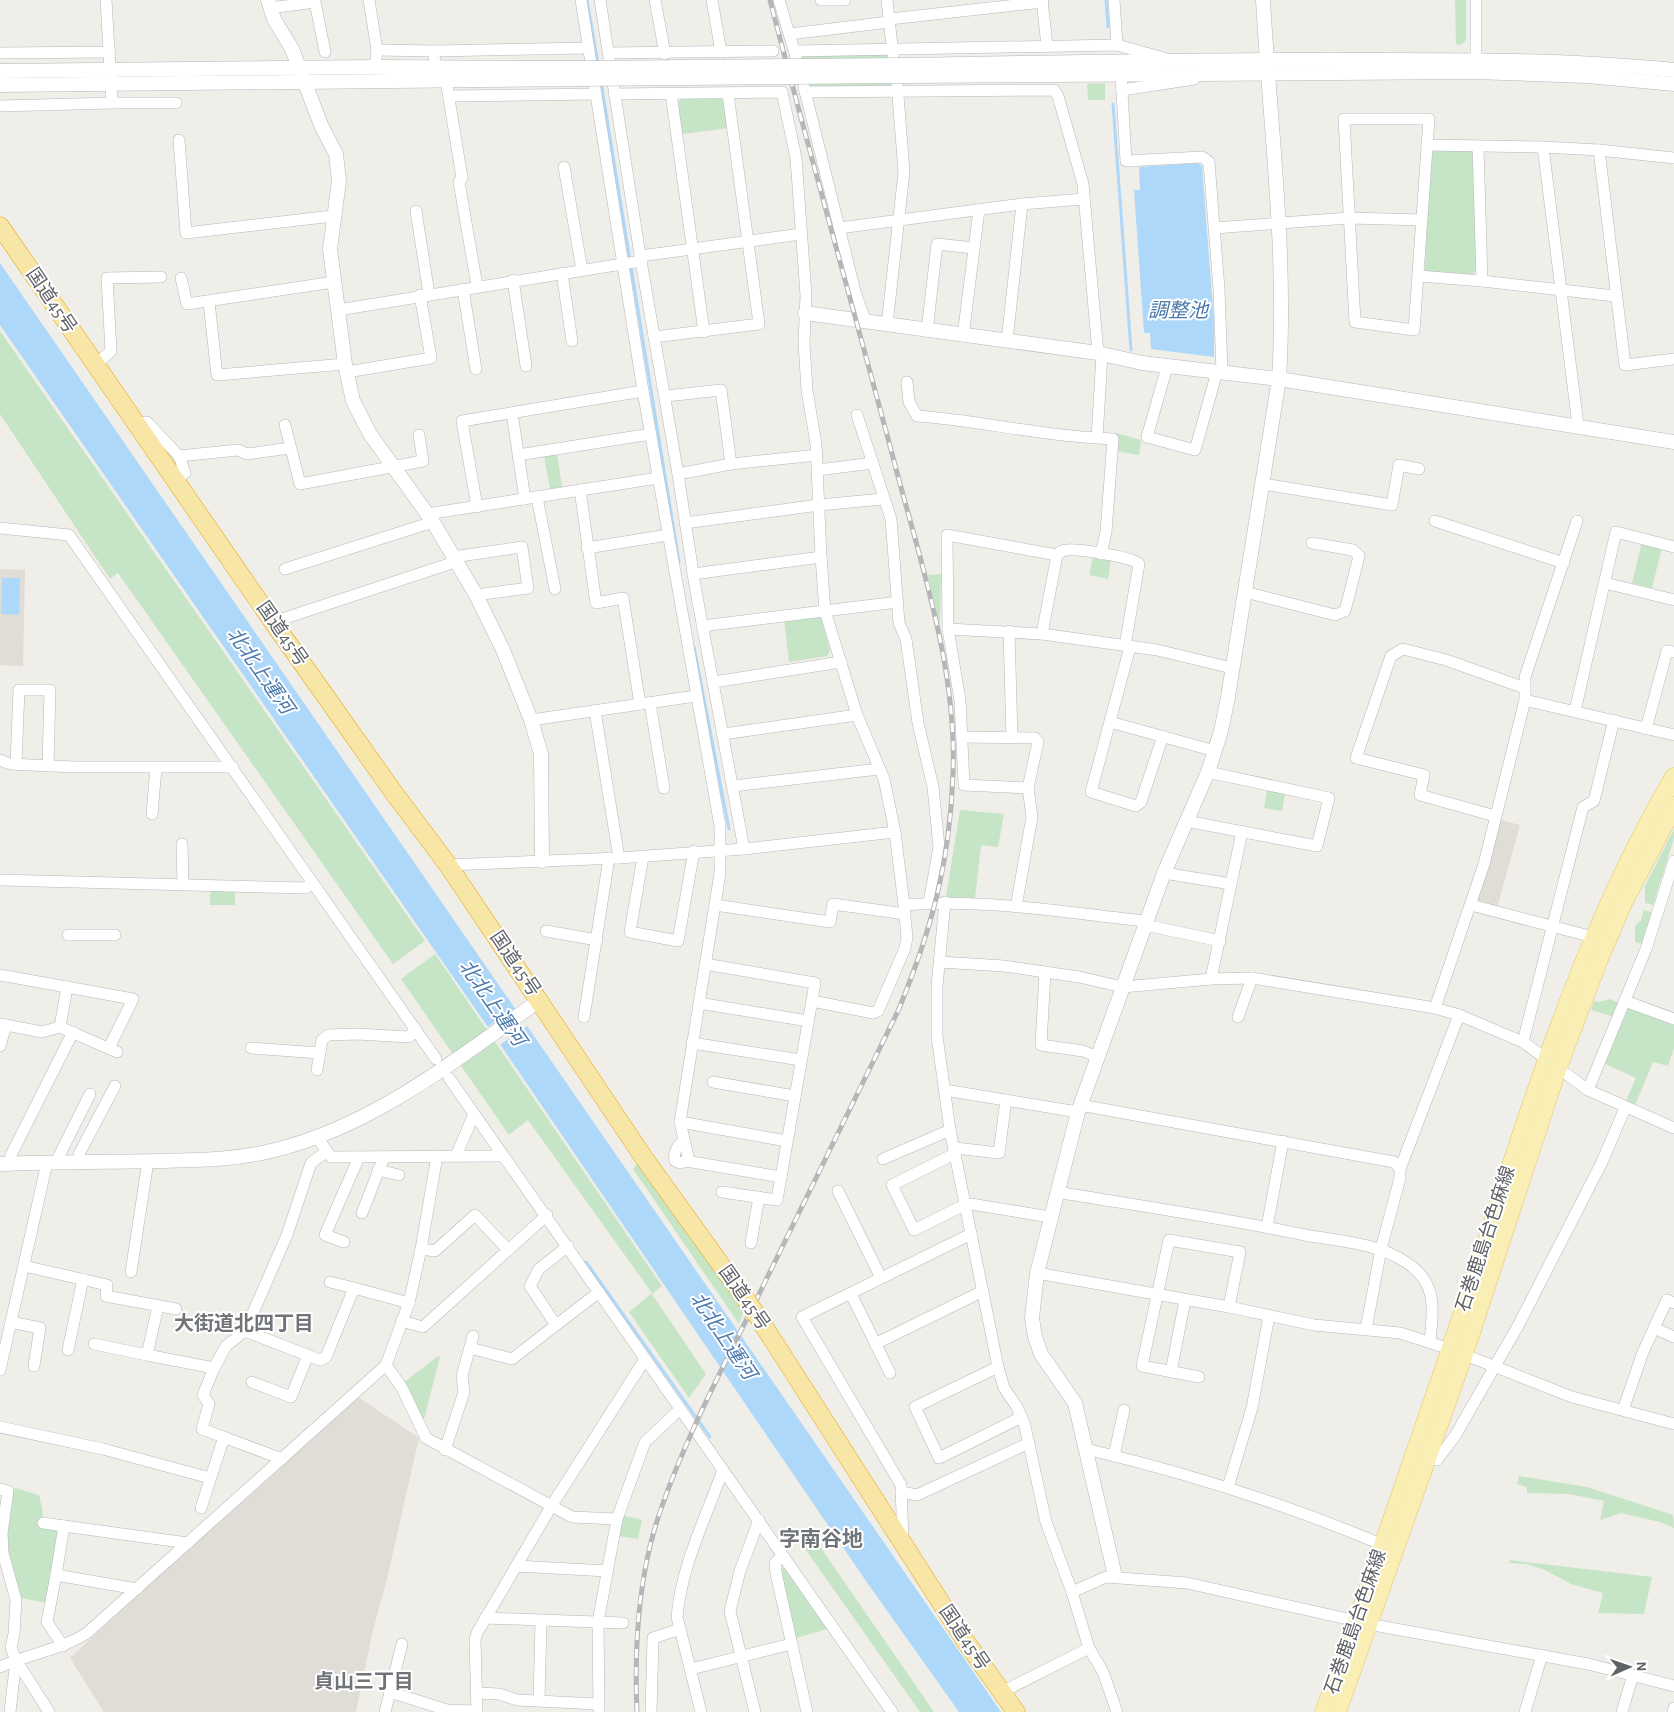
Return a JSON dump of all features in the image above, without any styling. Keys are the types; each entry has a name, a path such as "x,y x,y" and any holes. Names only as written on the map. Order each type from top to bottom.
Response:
{"highway":[{"name":"国道45号","path":"0,226 273,622 394,793 448,865 533,1005 758,1317 966,1642 1016,1712"}],"main road":[{"name":"石巻鹿島台色麻線","path":"1337,1712 1364,1623 1457,1352 1593,937 1644,830 1674,777"},
{"name":"石巻鹿島台色麻線","path":"1553,1063 1623,903 1674,806"},
{"name":"石巻鹿島台色麻線","path":"1324,1712 1364,1623 1383,1545 1457,1352"}],"street":[{"path":"106,0 112,104"},
{"path":"369,0 377,50 375,67"},
{"path":"581,0 595,94 654,338 666,396 693,574 744,848"},
{"path":"600,0 614,94 634,261 643,391 720,826 720,873 680,1122 688,1156 686,1161 781,1177"},
{"path":"656,0 665,54"},
{"path":"712,0 721,52"},
{"path":"780,0 795,51 856,295 866,322"},
{"path":"821,0 845,0"},
{"path":"886,0 893,49 904,172 887,325"},
{"path":"1114,0 1117,45"},
{"path":"1116,1576 1075,1404 1042,1354 1035,1337 1032,1318 1037,1274 1079,1108 1164,873 1208,772 1228,697 1279,379 1282,280 1263,0"},
{"path":"1476,0 1476,60"},
{"path":"790,34 1042,1 1047,46"},
{"path":"325,52 315,2 269,4 300,68 336,154 339,181 330,249 349,391 357,413 392,467 430,518 476,595 503,650 541,754 542,861"},
{"path":"795,51 1117,45 1172,60"},
{"path":"377,50 524,51 589,48"},
{"path":"434,50 435,69"},
{"path":"608,53 665,54 773,51"},
{"path":"0,53 110,52"},
{"path":"906,71 1172,60 1267,59 1598,62 1674,70"},
{"path":"0,71 375,67 581,73 906,71 1218,75 1536,73 1674,84"},
{"path":"0,85 446,80 581,73"},
{"path":"1121,74 1126,161 1202,157 1208,162 1214,228 1219,373 1195,450 1147,437 1167,367"},
{"path":"1122,90 1218,75"},
{"path":"446,80 462,178 459,182 476,286"},
{"path":"805,92 1054,90 1058,96 1071,137 1083,184 1100,354 1097,438"},
{"path":"614,94 782,92 796,158 805,313 804,343 807,390 818,470 825,610 856,715 884,779 895,832 907,937 905,948 878,1011 873,1013 812,1001"},
{"path":"671,93 694,248 704,332"},
{"path":"449,96 595,94"},
{"path":"654,338 758,324 749,241 728,94"},
{"path":"0,106 176,103"},
{"path":"1344,119 1430,119 1414,330 1355,322 1349,218 1344,119"},
{"path":"179,140 186,233 333,216"},
{"path":"1428,145 1543,147 1599,150 1674,158"},
{"path":"1478,146 1482,280"},
{"path":"1543,147 1578,426"},
{"path":"1599,150 1625,365 1674,359"},
{"path":"564,167 582,270"},
{"path":"839,228 1022,204 1084,200"},
{"path":"1006,341 1022,204"},
{"path":"963,336 979,210"},
{"path":"209,302 217,375 346,368 431,358 416,211"},
{"path":"1214,228 1349,218 1422,220"},
{"path":"338,310 424,294 634,261 694,248 801,234"},
{"path":"927,331 937,244 974,248"},
{"path":"562,273 572,342"},
{"path":"1419,276 1482,280 1561,291 1616,296"},
{"path":"95,366 111,351 107,278 161,277"},
{"path":"180,278 187,304 334,282"},
{"path":"513,280 526,366"},
{"path":"464,289 476,369"},
{"path":"805,313 1100,354 1167,367 1279,379 1674,442"},
{"path":"907,382 909,402 917,416 994,424 1023,431 1113,439 1106,532 1101,554"},
{"path":"666,396 721,390 731,464"},
{"path":"478,507 462,421 643,391"},
{"path":"512,413 525,499"},
{"path":"857,415 891,519 899,623 906,639 918,723 933,787 939,847 928,903"},
{"path":"136,424 147,422 179,456 184,473 175,480"},
{"path":"284,425 300,484 423,461 419,435"},
{"path":"518,455 651,434"},
{"path":"179,456 238,450 247,454 290,448"},
{"path":"678,474 731,464 816,455"},
{"path":"818,470 873,463"},
{"path":"1263,484 1392,505 1399,465 1419,469"},
{"path":"286,569 430,518 478,507 658,478"},
{"path":"580,490 596,603 624,598 664,788"},
{"path":"537,497 555,589"},
{"path":"685,523 819,505 883,499"},
{"path":"1435,521 1564,563"},
{"path":"1435,1008 1484,864 1525,694 1530,660 1577,521"},
{"path":"0,528 69,535 436,1059"},
{"path":"1575,711 1606,583 1616,532 1674,547"},
{"path":"587,548 668,535"},
{"path":"1028,788 964,785 960,700 948,629 947,535 1057,555 1066,550 1135,560 1139,564 1128,647 1091,792 1136,806 1141,802 1163,736"},
{"path":"1245,592 1335,615 1344,611 1359,556 1353,550 1312,543"},
{"path":"273,622 454,559 522,547 528,588 476,595"},
{"path":"1042,634 1057,555"},
{"path":"693,574 821,557"},
{"path":"1606,583 1674,600"},
{"path":"702,626 898,602"},
{"path":"948,629 1042,634 1156,650 1232,668"},
{"path":"1009,631 1012,737"},
{"path":"1495,816 1420,795 1424,776 1356,758 1391,656 1403,649 1446,660 1525,694 1575,711 1674,735"},
{"path":"1646,729 1667,651 1674,652"},
{"path":"714,682 841,662"},
{"path":"16,764 19,690 50,690 48,766"},
{"path":"530,720 696,696"},
{"path":"584,1017 597,940 614,858 595,711"},
{"path":"723,734 856,715"},
{"path":"1523,1042 1583,807 1594,801 1614,720"},
{"path":"1110,722 1215,751"},
{"path":"963,737 1035,738 1038,742 1028,788 1032,817 1016,907"},
{"path":"0,760 16,764 48,766 233,767"},
{"path":"152,814 156,768"},
{"path":"733,786 879,770"},
{"path":"1186,821 1317,846 1330,798 1208,772"},
{"path":"448,865 643,857 694,851 721,851 895,832"},
{"path":"1212,979 1242,832"},
{"path":"182,844 183,884"},
{"path":"643,857 630,932 678,940 694,851"},
{"path":"1588,1090 1646,949 1674,861"},
{"path":"1164,873 1231,884"},
{"path":"0,880 306,888 312,883"},
{"path":"945,902 936,1006 937,1036 950,1130 956,1150 965,1205 998,1367 1004,1388 1022,1418 1046,1522 1072,1592 1089,1648 1103,1672 1117,1712"},
{"path":"715,905 830,922 833,904 904,910 928,903 945,902 1016,907 1145,923 1220,940"},
{"path":"1471,905 1593,937"},
{"path":"546,931 597,940"},
{"path":"68,935 115,935"},
{"path":"940,962 1004,966 1079,977 1123,987 1212,979 1252,978 1435,1008 1459,1015 1523,1042 1588,1090 1625,1108 1674,1128"},
{"path":"705,964 814,983 777,1200 722,1192"},
{"path":"1045,972 1042,1045 1083,1051 1098,1057"},
{"path":"0,974 133,999 113,1050 60,1027 42,1032 3,1025 0,1046"},
{"path":"1238,1017 1252,978"},
{"path":"60,1027 67,987"},
{"path":"1625,1001 1674,1019"},
{"path":"698,1003 808,1021"},
{"path":"5,1164 203,1160 254,1154 317,1137 378,1110 533,1005"},
{"path":"1366,1329 1381,1249 1400,1178 1400,1168 1459,1015"},
{"path":"317,1070 322,1040 328,1035 358,1034 409,1037 416,1030"},
{"path":"5,1164 73,1032"},
{"path":"692,1043 801,1060"},
{"path":"251,1048 320,1053"},
{"path":"450,1078 503,1156 547,1215 644,1359 759,1520 782,1556 892,1712"},
{"path":"713,1082 795,1096"},
{"path":"80,1162 79,1154 115,1086"},
{"path":"945,1090 1006,1100 1079,1108 1283,1141 1394,1162 1400,1168"},
{"path":"0,1370 2,1347 11,1322 24,1266 53,1163 90,1094"},
{"path":"1006,1100 999,1153 956,1150 892,1185 914,1230 965,1205 1050,1217"},
{"path":"1437,1460 1455,1436 1495,1368 1602,1162 1625,1108"},
{"path":"456,1156 474,1114"},
{"path":"680,1122 787,1141"},
{"path":"882,1159 950,1130"},
{"path":"317,1137 331,1157 503,1156"},
{"path":"1267,1227 1283,1141"},
{"path":"282,1459 202,1429 209,1404 203,1395 214,1368 226,1346 245,1331 287,1235 311,1163 326,1152"},
{"path":"0,1667 16,1660 64,1646 87,1634 386,1364 409,1303 421,1249 437,1156"},
{"path":"344,1242 325,1235 358,1157"},
{"path":"362,1213 384,1157"},
{"path":"131,1272 148,1161"},
{"path":"378,1170 399,1175"},
{"path":"838,1191 881,1278"},
{"path":"1057,1192 1267,1227 1381,1249 1409,1264 1431,1290 1432,1316 1430,1341"},
{"path":"751,1243 758,1197"},
{"path":"421,1249 435,1251 475,1215 508,1250"},
{"path":"401,1320 423,1327 547,1215"},
{"path":"903,1543 901,1485 802,1317 971,1234"},
{"path":"1199,1377 1142,1366 1170,1240 1240,1252 1229,1307"},
{"path":"556,1325 530,1286 539,1270 568,1246"},
{"path":"24,1266 107,1285 106,1296 176,1309"},
{"path":"1037,1274 1229,1307 1314,1325 1400,1333 1430,1341 1572,1397 1674,1424"},
{"path":"68,1350 83,1279"},
{"path":"330,1282 409,1303"},
{"path":"245,1331 320,1360 326,1357 354,1288"},
{"path":"470,1348 512,1359 599,1292"},
{"path":"875,1344 983,1292"},
{"path":"851,1294 890,1373"},
{"path":"1171,1372 1185,1300"},
{"path":"1623,1410 1654,1328 1667,1300 1674,1303"},
{"path":"147,1355 158,1306"},
{"path":"1228,1487 1252,1408 1269,1316"},
{"path":"11,1322 40,1328 34,1366"},
{"path":"1654,1328 1674,1337"},
{"path":"445,1450 464,1392 462,1376 473,1336"},
{"path":"94,1344 214,1368"},
{"path":"252,1382 291,1397 308,1355"},
{"path":"390,1692 447,1710 476,1711 475,1640 485,1618 552,1505 644,1359"},
{"path":"386,1364 402,1388 426,1438 445,1450 572,1517 617,1519"},
{"path":"998,1367 915,1407 939,1458 1022,1418"},
{"path":"476,1693 499,1694 517,1700 598,1708 598,1622 617,1519 645,1442 680,1410"},
{"path":"1114,1456 1124,1410"},
{"path":"0,1427 103,1449 210,1478"},
{"path":"201,1508 224,1437"},
{"path":"901,1492 917,1495 1029,1443"},
{"path":"1086,1449 1228,1487 1323,1520 1383,1545"},
{"path":"701,1712 680,1629 678,1606 690,1562 723,1470"},
{"path":"0,1488 8,1491 1,1543 16,1600 15,1627 11,1648 16,1660 50,1712"},
{"path":"755,1712 730,1611 740,1571 759,1520"},
{"path":"43,1523 188,1543"},
{"path":"64,1526 47,1622 64,1646"},
{"path":"782,1556 775,1564 776,1573 807,1712"},
{"path":"516,1566 607,1571"},
{"path":"56,1575 137,1589"},
{"path":"1072,1592 1100,1578 1116,1576 1208,1586 1364,1623 1542,1655 1634,1675 1674,1686"},
{"path":"485,1618 622,1624"},
{"path":"539,1701 541,1620"},
{"path":"651,1712 653,1638 680,1629"},
{"path":"385,1712 402,1644"},
{"path":"690,1669 791,1644"},
{"path":"1002,1692 1089,1648"},
{"path":"1525,1712 1542,1655"},
{"path":"10,1712 16,1660"},
{"path":"1622,1712 1634,1675"},
{"path":"1673,1712 1674,1708"}],"shaded area":[{"path":"0,569 25,570 23,666 0,665"},
{"path":"1497,819 1520,825 1497,908 1476,904"},
{"path":"358,1397 419,1438 386,1583 373,1630 356,1712 104,1712 70,1658 170,1565"}],"green space":[{"path":"1455,0 1466,0 1466,40 1461,45 1456,44"},
{"path":"801,54 887,54 890,87 807,89"},
{"path":"1105,83 1105,100 1088,100 1087,84"},
{"path":"681,97 720,98 726,102 730,128 682,134 678,104"},
{"path":"1435,149 1467,149 1474,154 1476,271 1470,277 1430,274 1425,270 1431,153"},
{"path":"0,331 425,941 393,964 118,573 110,579 0,414"},
{"path":"1116,433 1141,440 1139,455 1116,451"},
{"path":"557,454 562,487 550,489 544,456"},
{"path":"1642,542 1662,547 1652,588 1632,583"},
{"path":"1093,556 1111,560 1108,579 1089,575"},
{"path":"941,574 940,627 928,575"},
{"path":"817,615 821,618 830,651 827,656 789,662 784,619"},
{"path":"1267,790 1285,794 1282,811 1264,808"},
{"path":"960,810 1004,814 998,847 981,845 975,898 946,897"},
{"path":"1674,829 1674,838 1653,905 1645,903 1645,886"},
{"path":"214,889 235,890 235,905 210,905 210,894"},
{"path":"1644,910 1651,912 1642,944 1635,942 1635,926 1641,920"},
{"path":"435,954 662,1286 652,1294 706,1374 689,1398 629,1312 652,1293 528,1120 509,1135 401,979"},
{"path":"1610,999 1619,1003 1614,1017 1591,1010 1594,1001 1599,1002"},
{"path":"1625,1005 1674,1023 1674,1048 1668,1066 1653,1062 1635,1105 1626,1101 1636,1078 1603,1063"},
{"path":"640,1160 744,1310 739,1324 633,1169"},
{"path":"438,1356 440,1357 422,1427 402,1384"},
{"path":"1519,1476 1587,1487 1673,1515 1674,1528 1660,1522 1621,1513 1600,1520 1604,1501 1569,1494 1527,1493 1527,1487 1517,1484"},
{"path":"15,1488 39,1495 43,1513 42,1526 55,1528 59,1533 46,1603 16,1597 6,1542 10,1502"},
{"path":"622,1515 642,1520 638,1539 618,1536"},
{"path":"812,1535 934,1712 920,1712 801,1543"},
{"path":"1510,1560 1652,1577 1644,1614 1598,1613 1603,1593 1571,1584 1545,1570 1527,1564 1509,1563"},
{"path":"784,1568 827,1629 796,1638 781,1569"}],"water":[{"name":"調整池","path":"1198,163 1202,166 1214,322 1214,357 1151,349 1150,333 1144,333 1134,190 1140,190 1139,167"},
{"name":"北北上運河","path":"0,263 1001,1712 959,1712 866,1581 506,1053 0,325"},
{"path":"2,578 20,578 19,615 1,614"}],"pier":[{"path":"517,1007 529,1025 498,1046 486,1028"}],"waterway":[{"path":"587,0 598,64"},
{"path":"1106,0 1108,27"},
{"path":"601,82 679,562"},
{"path":"1113,104 1131,350"},
{"path":"694,647 729,829"},
{"path":"586,1262 710,1437"}],"railway":[{"path":"637,1712 636,1661 639,1609 647,1559 661,1509 683,1451 709,1395 898,1011 930,923 943,866 951,805 953,734 949,695 935,617 916,540 770,0"}],"district":[{"name":"大街道北四丁目","path":"244,1324"},
{"name":"字南谷地","path":"821,1539"},
{"name":"貞山三丁目","path":"364,1682"}]}
